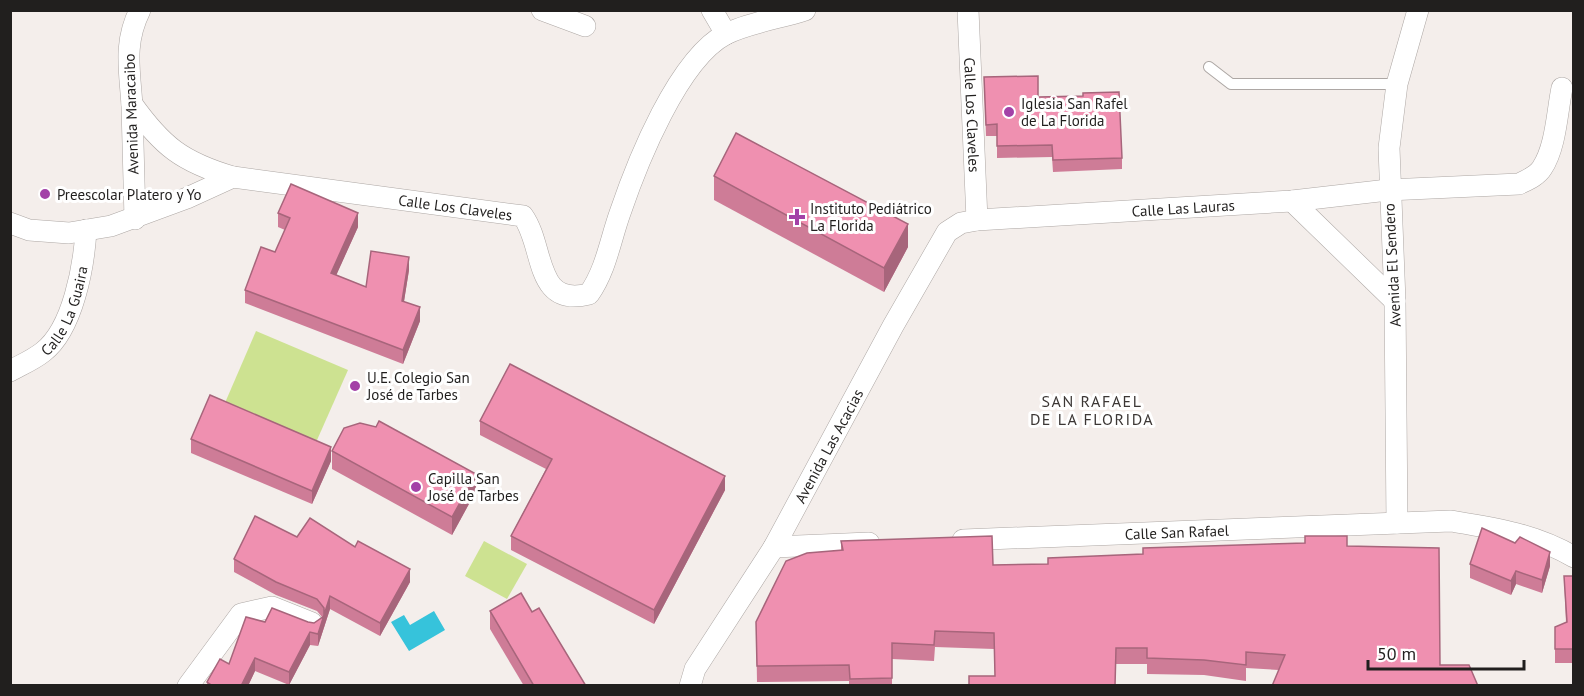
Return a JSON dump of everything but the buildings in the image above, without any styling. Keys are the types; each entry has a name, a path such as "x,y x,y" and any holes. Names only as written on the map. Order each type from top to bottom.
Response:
{"street":[{"name":"Avenida Maracaibo","path":"135,219 132,104 127,56 134,21 140,10"},
{"path":"542,10 585,26"},
{"path":"712,10 726,34"},
{"name":"Calle Los Claveles","path":"233,177 523,216 532,228 549,286 562,295 575,297 589,294 599,279 620,213 648,141 672,96 701,53 726,34 805,10"},
{"name":"Calle Los Claveles","path":"968,10 977,220"},
{"name":"Avenida El Sendero","path":"1397,523 1395,301 1388,190 1389,148 1397,84 1418,10"},
{"name":"Calle Las Lauras","path":"977,220 1292,201 1388,190 1518,184 1531,179 1542,168 1550,150 1562,88"},
{"path":"132,104 155,136 175,151 203,168 233,177"},
{"path":"10,223 29,230 69,233 87,230 135,219 233,177"},
{"path":"1292,201 1395,301"},
{"name":"Avenida Las Acacias","path":"690,686 695,669 774,547 893,326 947,232 961,224 977,220"},
{"name":"Calle La Guaira","path":"10,371 45,351 61,329 84,265 87,230"},
{"name":"Calle San Rafael","path":"942,540 1450,520 1516,532 1543,541 1574,557"},
{"path":"774,547 894,542"},
{"path":"188,686 241,614 272,607 312,623"}],"lane":[{"path":"1209,67 1231,84 1397,84"}],"green space":[{"path":"256,331 348,370 306,465 215,426"},
{"path":"484,541 527,564 507,599 465,576"}],"water":[{"path":"434,611 445,630 409,651 391,622 404,615 410,625"}],"place":[{"name":"Iglesia San Rafel de La Florida","path":"1009,112"},
{"name":"Preescolar Platero y Yo","path":"45,194"},
{"name":"Instituto Pediátrico La Florida","path":"797,217"},
{"name":"U.E. Colegio San José de Tarbes","path":"355,386"},
{"name":"Capilla San José de Tarbes","path":"416,487"}],"district":[{"name":"SAN RAFAEL DE LA FLORIDA","path":"1092,410"}]}
